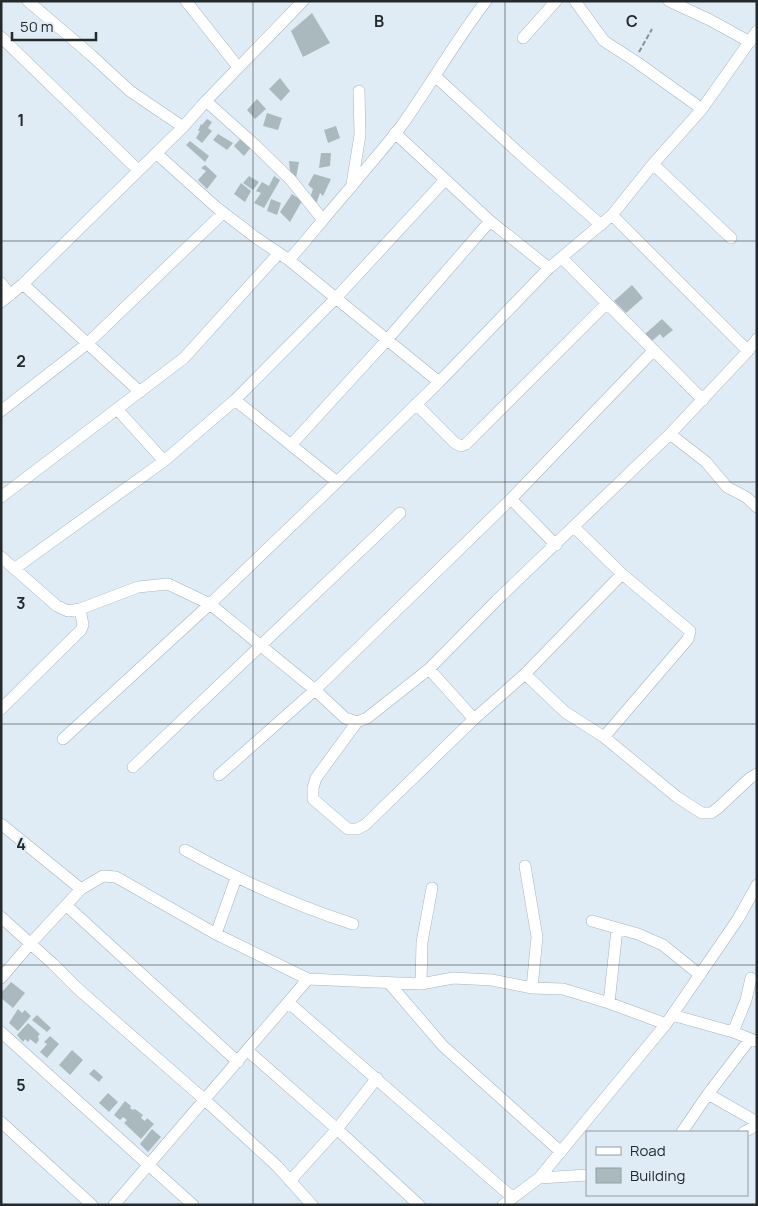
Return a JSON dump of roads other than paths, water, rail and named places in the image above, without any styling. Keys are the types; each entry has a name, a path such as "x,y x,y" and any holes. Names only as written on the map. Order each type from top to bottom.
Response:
{"street":[{"path":"28,1 130,91 183,127"},
{"path":"186,1 238,67"},
{"path":"1,283 6,298 23,284 183,127 238,67 303,1"},
{"path":"289,260 311,237 323,220 379,156 486,1"},
{"path":"523,38 556,1"},
{"path":"575,1 604,41 635,60 702,109"},
{"path":"669,1 710,20 750,42"},
{"path":"63,739 210,604 337,482 439,382 550,268 612,215 653,164 702,109 757,31"},
{"path":"1,37 138,170"},
{"path":"435,76 601,225"},
{"path":"352,186 360,135 359,91"},
{"path":"206,101 291,180 323,220"},
{"path":"395,133 490,221 550,268"},
{"path":"156,153 223,213 289,260 439,382"},
{"path":"653,164 730,238"},
{"path":"14,569 164,460 235,400 335,299 444,180"},
{"path":"1,411 88,343 223,213"},
{"path":"612,215 748,351"},
{"path":"291,445 490,221"},
{"path":"1,497 184,358 278,253"},
{"path":"562,258 703,400"},
{"path":"23,284 140,392"},
{"path":"416,404 455,443 461,446 466,444 607,303"},
{"path":"622,574 525,674 474,719 365,824 357,829 348,829 313,799 313,788 316,778 357,722 367,718 429,669 670,434 757,339"},
{"path":"219,775 315,690 511,499 654,350"},
{"path":"235,400 337,482"},
{"path":"117,409 164,460"},
{"path":"670,434 706,462 727,487 746,497 757,507"},
{"path":"511,499 556,545"},
{"path":"133,767 400,512"},
{"path":"574,527 622,574 690,631 688,639 604,737"},
{"path":"1,557 58,606 68,611 80,609 138,587 168,584 210,604 315,690 345,718 357,722"},
{"path":"1,709 81,630 83,625 80,609"},
{"path":"429,669 474,719"},
{"path":"525,674 565,712 604,737 677,797 702,813 711,813 757,774"},
{"path":"1,824 82,890"},
{"path":"185,850 236,878 286,900 353,924"},
{"path":"526,866 537,937 532,988"},
{"path":"1,978 30,944 82,890 103,876 116,876 216,934 308,979 421,984 453,978 492,980 532,988 563,989 669,1019 733,1032 753,1040 708,1094 683,1131"},
{"path":"216,934 236,878"},
{"path":"289,1003 377,1078 508,1202 539,1178 669,1019 738,920 757,885"},
{"path":"421,984 422,942 432,888"},
{"path":"67,906 238,1062"},
{"path":"1,918 277,1166 312,1205"},
{"path":"592,921 638,934 663,945 700,974"},
{"path":"609,1003 617,929"},
{"path":"733,1032 746,1000 751,978"},
{"path":"114,1205 308,979"},
{"path":"389,983 443,1046 561,1152"},
{"path":"1,1032 194,1205"},
{"path":"248,1051 337,1129 419,1205"},
{"path":"290,1181 337,1129 377,1078"},
{"path":"708,1094 757,1123 745,1131"},
{"path":"1,1122 92,1205"},
{"path":"539,1178 586,1175"}]}
